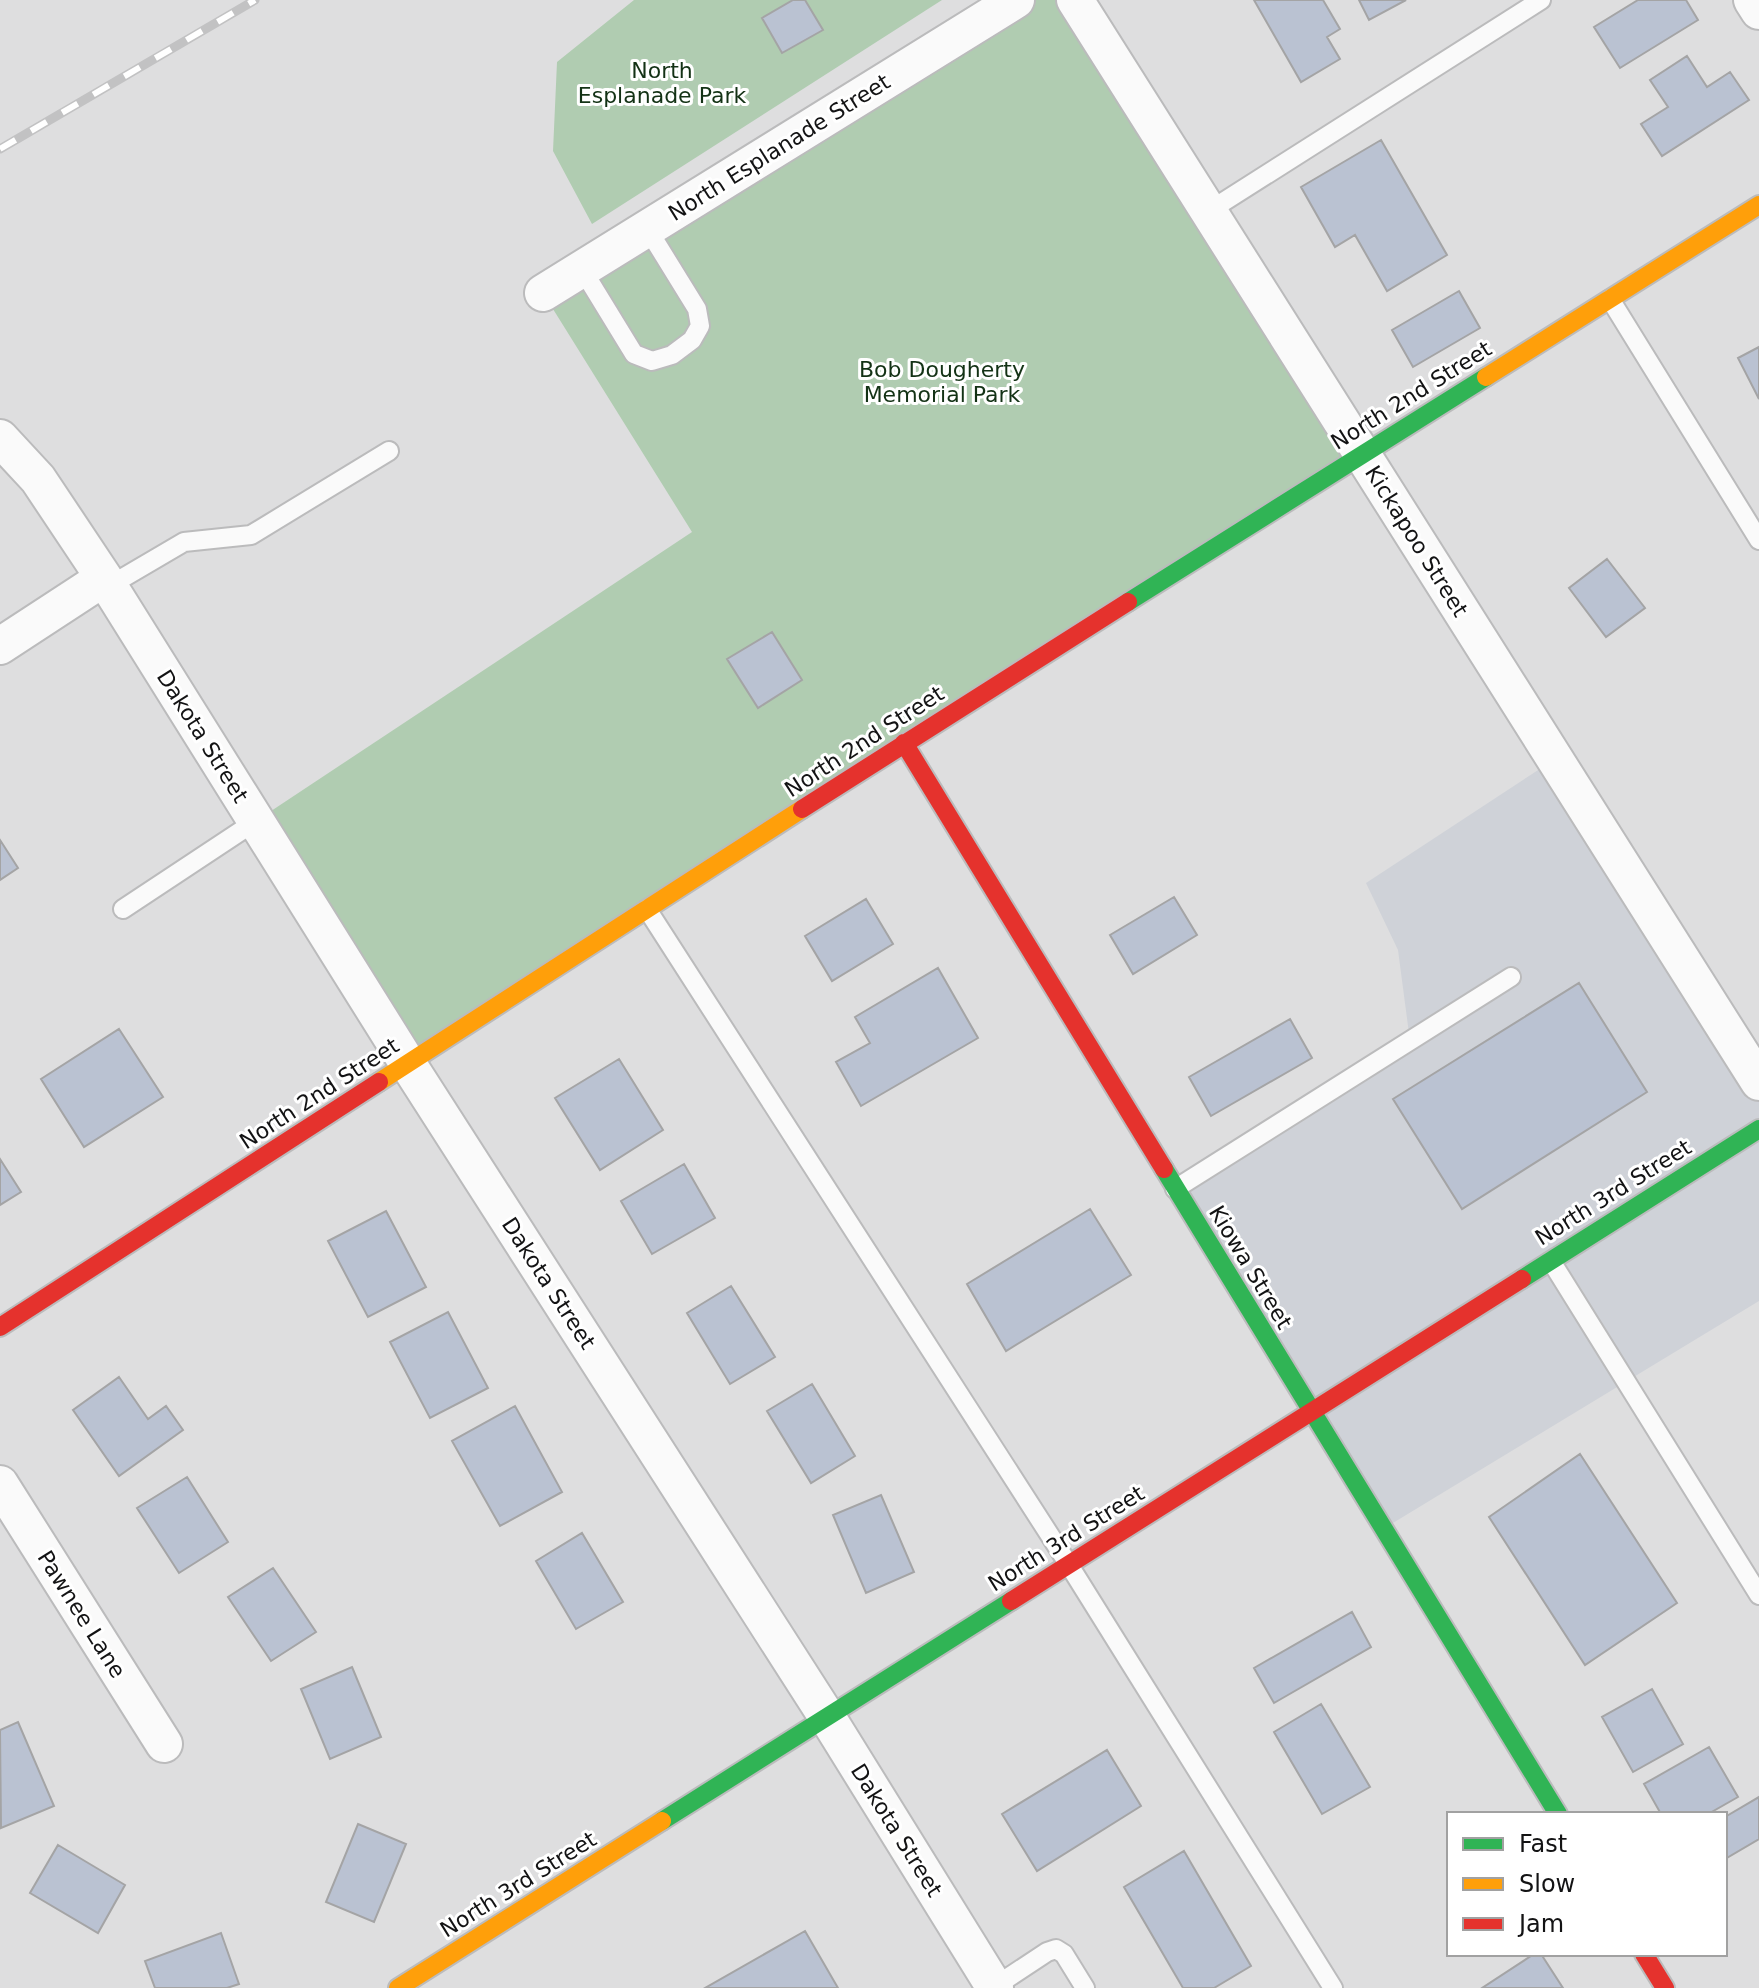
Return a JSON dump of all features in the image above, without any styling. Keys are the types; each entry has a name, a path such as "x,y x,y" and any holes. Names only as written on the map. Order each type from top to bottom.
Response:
{"street":[{"name":"North Esplanade Street","path":"543,293 1016,0"},
{"name":"Kickapoo Street","path":"1075,0 1759,1082"},
{"path":"1752,0 1759,11"},
{"name":"North 2nd Street","path":"0,1327 904,743 1759,205"},
{"name":"Dakota Street","path":"0,438 38,479 107,582 408,1064 827,1717 995,1987"},
{"path":"0,646 107,582"},
{"name":"Kiowa Street","path":"904,743 1557,1812"},
{"name":"North 3rd Street","path":"398,1988 1759,1129"},
{"name":"Pawnee Lane","path":"0,1484 164,1744"},
{"path":"1645,1956 1665,1988"}],"lane":[{"path":"1209,211 1541,0"},
{"path":"582,269 634,354 652,361 672,355 692,340 700,326 697,309 647,228"},
{"path":"1610,299 1759,540"},
{"path":"107,582 184,542 251,535 389,451"},
{"path":"123,909 256,821"},
{"path":"647,909 1069,1565 1333,1988"},
{"path":"1175,1189 1511,977"},
{"path":"1550,1261 1759,1595"},
{"path":"995,1987 1056,1949 1064,1954 1085,1988"}],"shaded area":[{"path":"1555,759 1759,1082 1759,1301 1383,1529 1175,1189 1410,1041 1398,950 1366,883"}],"green space":[{"name":"North Esplanade Park","path":"634,0 942,0 592,224 553,151 557,62"},
{"name":"Bob Dougherty Memorial Park","path":"1016,0 1075,0 1362,454 408,1064 256,821 692,532 543,293"}],"building":[{"path":"793,0 805,0 823,30 782,53 762,18"},
{"path":"1254,0 1323,0 1340,29 1327,37 1340,59 1301,82"},
{"path":"1359,0 1406,0 1369,20"},
{"path":"1638,0 1686,0 1698,20 1620,68 1594,27"},
{"path":"1687,56 1707,87 1730,72 1749,100 1662,156 1641,124 1668,107 1650,80"},
{"path":"1381,140 1447,255 1387,291 1355,235 1335,247 1301,187"},
{"path":"1459,291 1480,328 1413,367 1392,330"},
{"path":"1759,347 1759,399 1738,358"},
{"path":"1607,559 1645,608 1606,637 1569,588"},
{"path":"772,632 802,680 758,708 727,659"},
{"path":"0,840 18,868 0,880"},
{"path":"1174,897 1197,935 1133,974 1110,935"},
{"path":"866,899 893,944 832,981 805,936"},
{"path":"938,968 978,1038 861,1106 836,1062 870,1043 855,1017"},
{"path":"1579,983 1647,1092 1462,1209 1393,1099"},
{"path":"1290,1019 1312,1058 1211,1116 1189,1077"},
{"path":"119,1029 163,1097 84,1147 41,1079"},
{"path":"619,1059 663,1130 600,1170 555,1098"},
{"path":"0,1159 21,1192 0,1205"},
{"path":"684,1164 715,1218 652,1254 621,1201"},
{"path":"1090,1209 1131,1275 1006,1351 967,1284"},
{"path":"386,1211 426,1287 368,1317 328,1241"},
{"path":"731,1286 775,1357 730,1384 687,1313"},
{"path":"448,1312 488,1388 430,1418 390,1342"},
{"path":"119,1377 148,1419 166,1406 183,1430 119,1476 73,1410"},
{"path":"812,1384 855,1456 811,1483 767,1411"},
{"path":"515,1406 562,1492 500,1526 452,1441"},
{"path":"1580,1454 1677,1603 1585,1665 1489,1517"},
{"path":"187,1477 228,1542 179,1573 137,1508"},
{"path":"881,1495 914,1572 866,1593 833,1515"},
{"path":"582,1533 623,1602 576,1629 536,1561"},
{"path":"273,1568 316,1632 271,1661 228,1597"},
{"path":"1352,1612 1371,1647 1274,1703 1254,1668"},
{"path":"352,1667 381,1737 330,1759 301,1689"},
{"path":"1652,1689 1683,1744 1633,1772 1602,1717"},
{"path":"1321,1704 1370,1787 1322,1814 1274,1732"},
{"path":"18,1722 54,1806 1,1828 0,1730"},
{"path":"1709,1747 1738,1797 1712,1812 1660,1812 1644,1784"},
{"path":"1107,1750 1141,1806 1037,1871 1002,1814"},
{"path":"1759,1797 1759,1839 1727,1858 1727,1816"},
{"path":"358,1824 406,1844 374,1922 326,1902"},
{"path":"58,1845 125,1885 98,1933 30,1893"},
{"path":"1184,1851 1251,1966 1214,1988 1183,1988 1124,1887"},
{"path":"805,1931 838,1988 705,1988"},
{"path":"221,1933 239,1984 227,1988 155,1988 145,1961"},
{"path":"1531,1956 1542,1956 1563,1988 1482,1988"}],"railway":[{"path":"0,149 255,0"}],"traffic: fast":[{"path":"1128,602 1486,377"},
{"path":"1522,1279 1759,1129"},
{"path":"1164,1169 1557,1812"},
{"path":"662,1821 1011,1601"}],"traffic: slow":[{"path":"1486,377 1759,205"},
{"path":"379,1082 802,809"},
{"path":"398,1988 662,1821"}],"traffic: jam":[{"path":"802,809 1128,602"},
{"path":"904,743 1164,1169"},
{"path":"0,1327 379,1082"},
{"path":"1011,1601 1522,1279"},
{"path":"1645,1956 1665,1988"}]}
